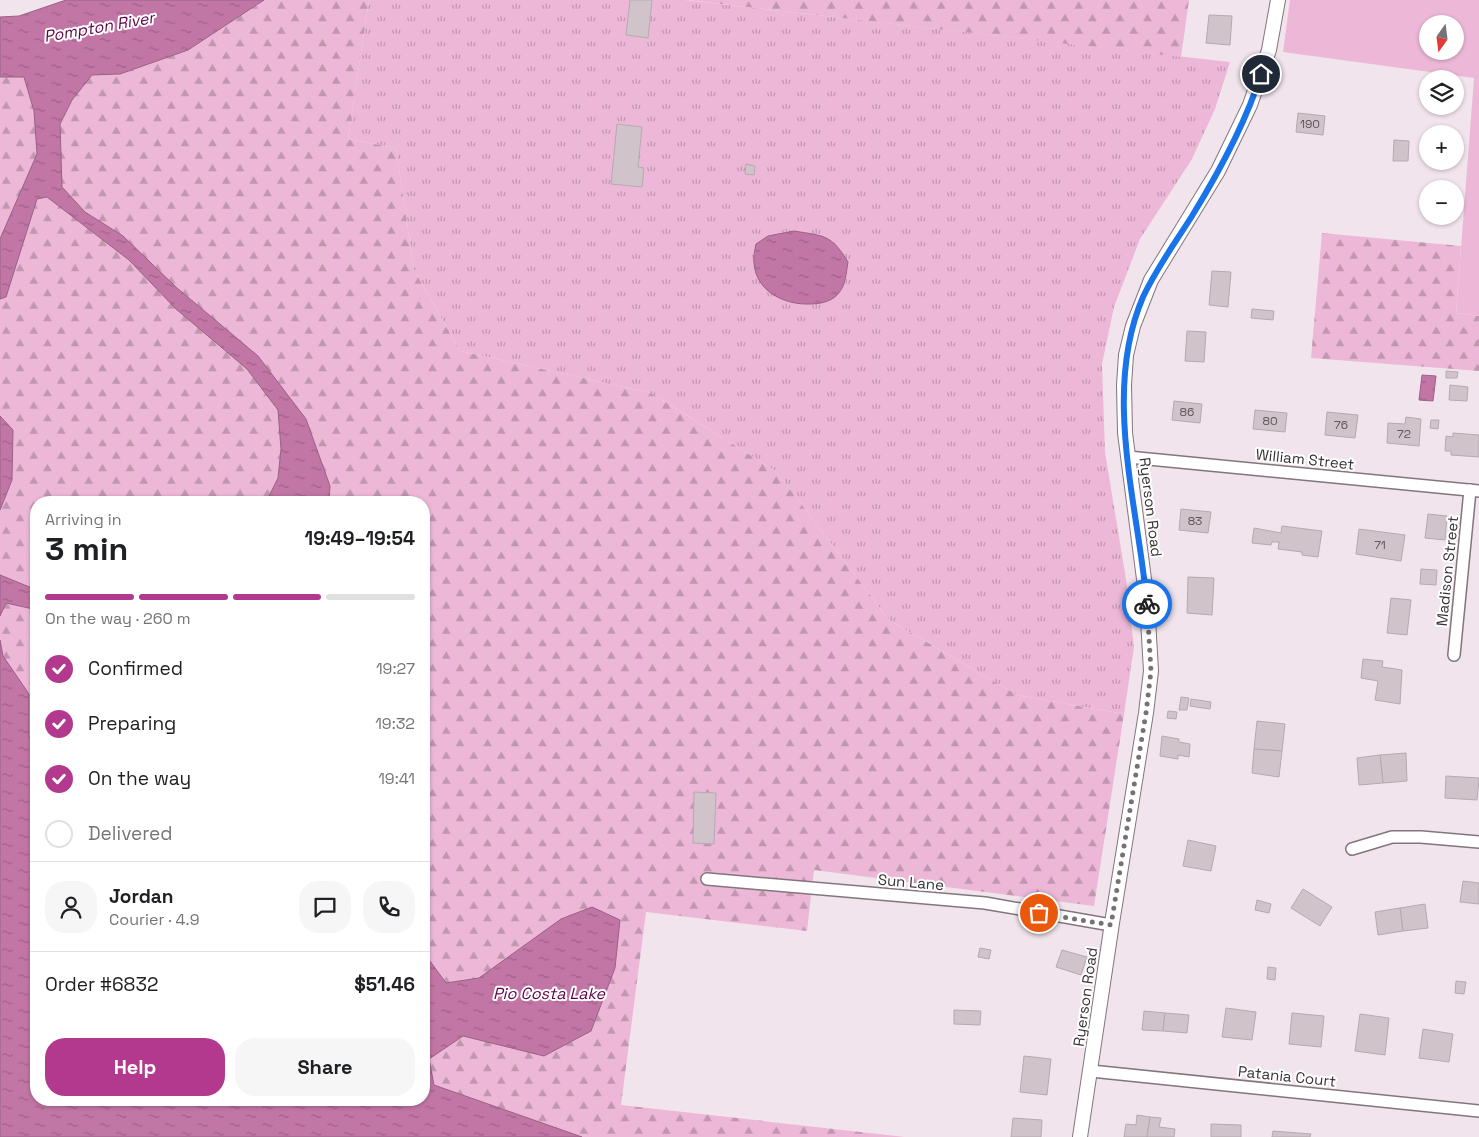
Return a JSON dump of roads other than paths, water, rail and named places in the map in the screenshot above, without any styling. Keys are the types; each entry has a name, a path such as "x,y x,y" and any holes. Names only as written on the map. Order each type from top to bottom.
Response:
{"street":[{"name":"Ryerson Road","path":"1080,1137 1151,671 1147,602 1128,457 1124,385 1126,355 1133,326 1151,280 1218,171 1250,106 1269,50 1278,0"},
{"name":"William Street","path":"1128,457 1474,491"},
{"name":"Madison Street","path":"1454,655 1474,491"},
{"path":"1352,848 1392,837 1422,837 1479,842"},
{"name":"Sun Lane","path":"707,879 985,903 1111,925"},
{"name":"Patania Court","path":"1091,1071 1479,1111"}],"water":[{"name":"Pompton River","path":"66,0 264,0 188,50 120,74 92,75 72,100 60,124 62,187 85,212 123,236 177,288 258,356 306,419 330,486 329,496 269,496 278,478 281,449 278,410 247,369 176,309 129,260 47,197 37,199 6,297 0,299 0,239 37,154 34,111 24,77 0,77 0,17 19,16"},
{"path":"794,231 826,238 837,246 848,262 843,287 832,299 814,304 791,302 773,295 760,282 754,263 756,244 768,236"},
{"path":"1422,375 1436,376 1433,401 1419,400"},
{"path":"0,416 13,430 12,480 0,510"},
{"path":"0,575 30,587 30,608 6,603 0,616"},
{"name":"Pio Costa Lake","path":"0,640 3,656 29,694 30,1106 430,1106 430,1064 434,1085 582,1137 0,1137"},
{"name":"Pio Costa Lake","path":"592,907 620,920 615,968 591,1031 544,1056 463,1036 430,1058 430,961 446,983 479,978 561,919"}]}
